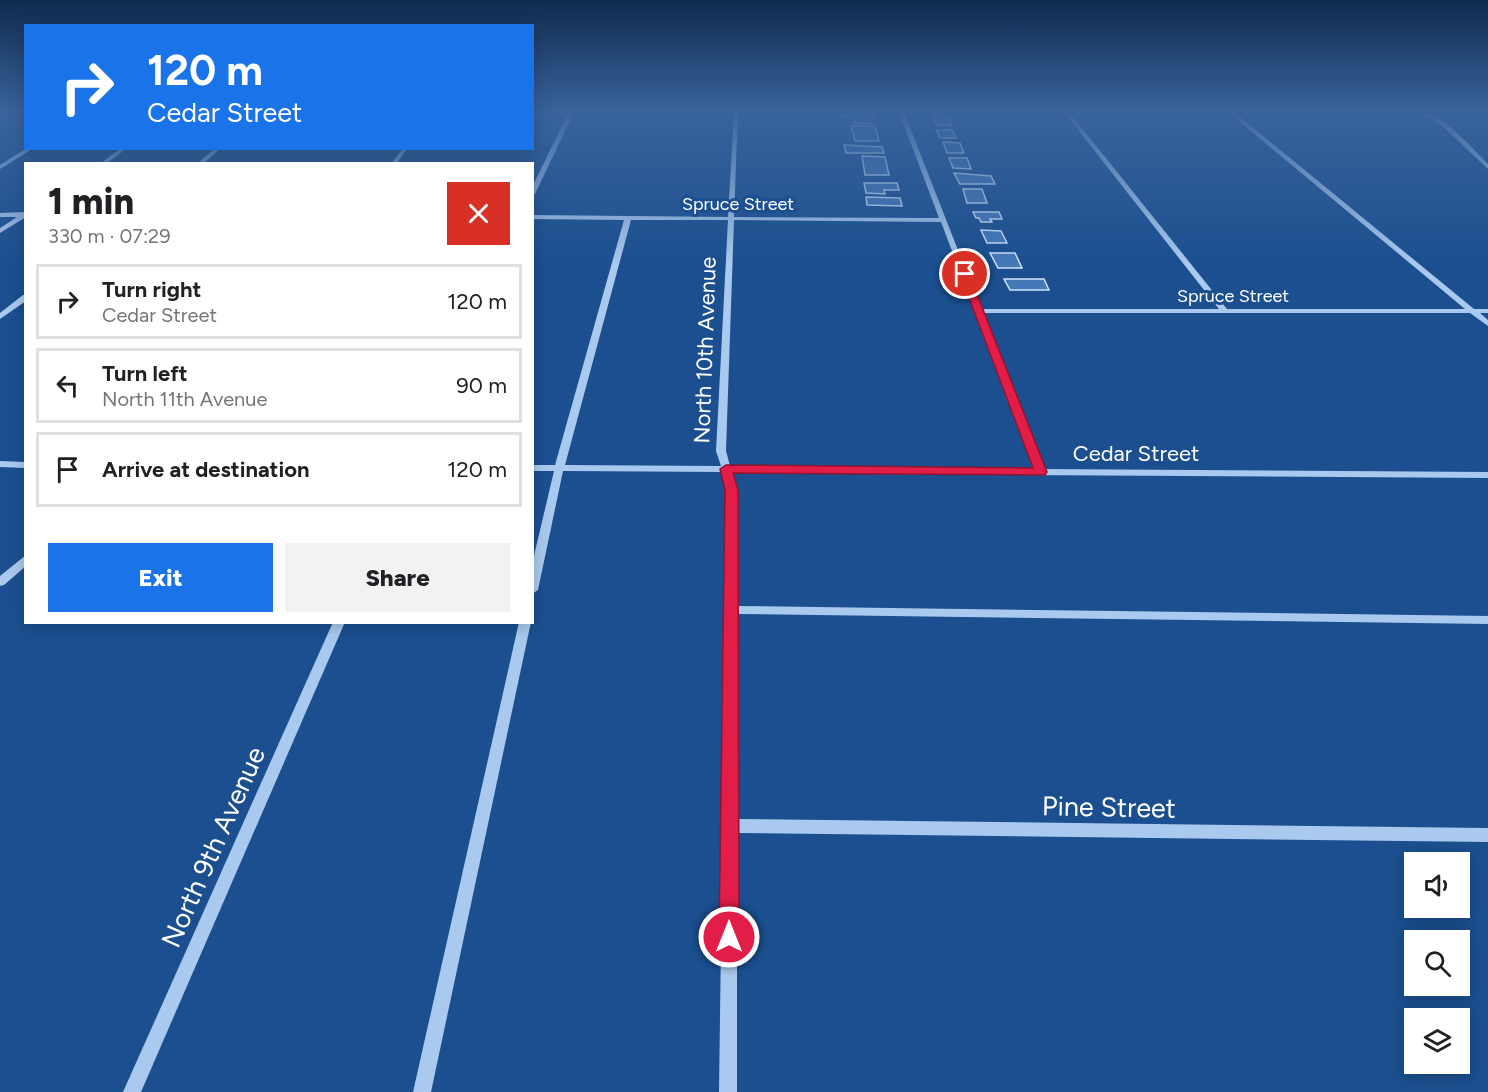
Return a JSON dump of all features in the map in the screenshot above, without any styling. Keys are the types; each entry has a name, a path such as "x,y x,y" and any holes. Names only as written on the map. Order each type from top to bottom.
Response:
{"street":[{"path":"534,190 547,163"},
{"name":"North 10th Avenue","path":"728,1092 732,490 721,451 734,163"},
{"path":"921,163 1041,472"},
{"path":"1107,163 1225,311"},
{"path":"1292,163 1488,324"},
{"path":"0,215 24,215"},
{"path":"0,231 24,216"},
{"name":"Spruce Street","path":"534,217 944,220"},
{"path":"534,581 559,468 628,218"},
{"path":"0,317 24,299"},
{"name":"Spruce Street","path":"979,311 1488,311"},
{"path":"0,465 24,465"},
{"name":"Cedar Street","path":"534,468 1488,475"},
{"path":"0,582 24,561"},
{"path":"731,610 1488,620"},
{"name":"North 9th Avenue","path":"132,1092 338,624"},
{"path":"422,1092 525,624"},
{"name":"Pine Street","path":"729,826 1488,835"}],"building":[{"path":"863,163 886,163 889,175 865,175"},
{"path":"951,163 969,163 971,169 953,168"},
{"path":"954,173 991,176 995,184 960,184"},
{"path":"864,183 897,183 899,190 884,190 885,194 866,193"},
{"path":"963,189 982,189 987,203 967,203"},
{"path":"866,197 900,198 902,206 867,205"},
{"path":"973,212 999,212 1002,219 981,222"},
{"path":"981,230 1001,231 1007,243 987,243"},
{"path":"990,253 1015,253 1022,268 998,268"},
{"path":"1004,279 1044,279 1049,290 1010,290"}],"route":[{"path":"729,937 732,490 726,469 1041,472 965,274"}]}
